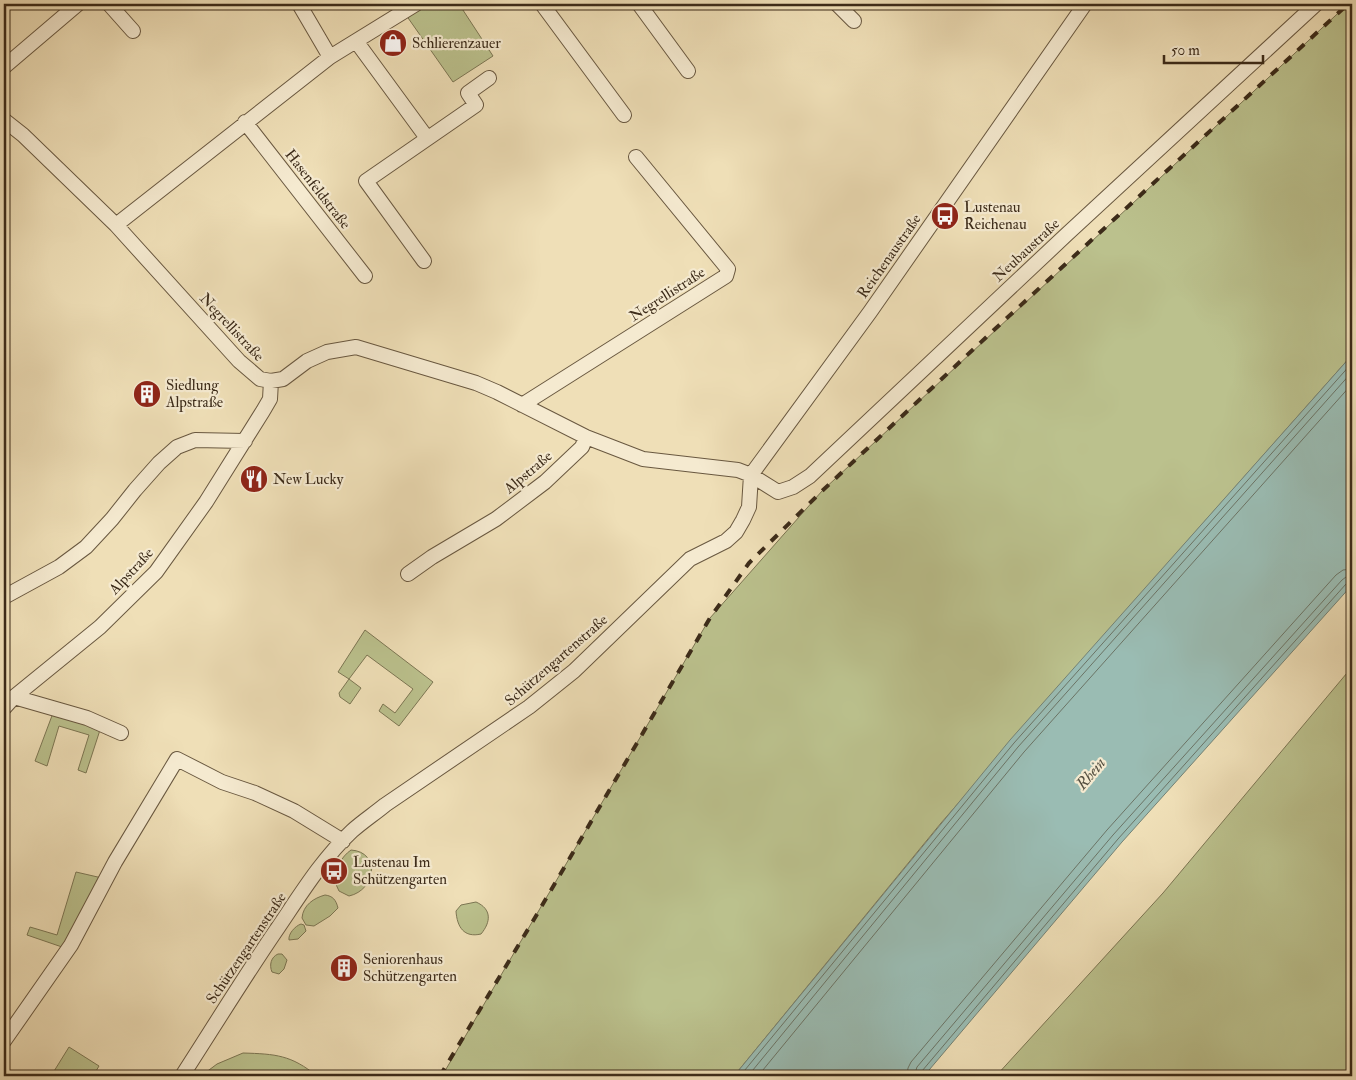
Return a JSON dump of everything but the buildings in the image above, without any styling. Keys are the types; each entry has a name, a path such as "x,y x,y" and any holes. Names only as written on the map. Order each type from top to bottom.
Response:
{"street":[{"path":"4,66 78,4"},
{"path":"109,4 133,31"},
{"path":"299,4 330,57"},
{"path":"116,225 330,57 416,4"},
{"path":"542,4 624,115"},
{"path":"638,4 688,71"},
{"path":"837,4 854,21"},
{"name":"Reichenaustraße","path":"751,475 870,312 1085,4"},
{"name":"Neubaustraße","path":"751,475 778,492 793,487 810,476 1316,4"},
{"path":"356,41 426,138"},
{"path":"424,261 366,181 476,105 468,93 489,78"},
{"name":"Negrellistraße","path":"4,120 23,135 116,225 239,361 260,379 271,381"},
{"name":"Hasenfeldstraße","path":"245,122 365,276"},
{"name":"Negrellistraße","path":"522,405 726,276 728,269 636,157"},
{"path":"271,381 282,379 307,361 327,352 356,346 476,383 586,437 643,459 738,470 751,475"},
{"name":"Alpstraße","path":"4,708 14,697 100,626 156,572 206,502 245,441 270,399 271,381"},
{"name":"Alpstraße","path":"408,574 432,557 496,519 545,482 582,447 586,437"},
{"path":"4,597 59,567 86,547 159,463 177,447 195,440 245,441"},
{"name":"Schützengartenstraße","path":"182,1076 297,899 342,841 360,824 385,806 529,707 574,671 690,559 726,541 736,532 744,520 751,495 751,475"},
{"path":"14,697 87,718 121,733"},
{"path":"4,1041 71,945 115,862 177,759 222,782 255,793 294,811 342,841"}],"green space":[{"path":"425,4 459,4 493,56 453,82 406,15"},
{"path":"1348,4 1352,4 1352,355 941,823 734,1076 442,1076 710,618 822,491"},
{"path":"365,630 433,682 399,726 379,711 383,704 395,713 413,689 367,655 349,679 338,672"},
{"path":"1352,667 1352,1076 996,1076 1163,893"},
{"path":"349,679 361,688 350,704 340,697 339,693"},
{"path":"53,713 100,730 86,773 78,770 89,735 59,726 47,766 35,761"},
{"path":"351,850 361,852 367,857 371,864 371,872 365,887 349,896 339,891 334,880 340,863"},
{"path":"76,872 102,878 62,947 27,935 30,927 57,935"},
{"path":"325,895 334,899 338,908 330,916 314,926 306,925 302,918 304,909 313,900"},
{"path":"476,902 485,908 488,920 481,934 475,935 462,930 456,911 461,905"},
{"path":"301,924 304,925 306,931 298,939 289,940 292,930"},
{"path":"278,954 282,954 287,960 284,969 279,974 272,972 271,967 272,959"},
{"path":"69,1047 99,1066 93,1076 77,1076 68,1071 65,1076 51,1076"},
{"path":"243,1053 283,1057 308,1069 317,1076 201,1076 217,1064"}],"water":[{"name":"Rhein","path":"1352,355 1352,585 1122,842 924,1076 734,1076 1010,740"}],"railway":[{"path":"440,1076 710,618 749,563 822,491 995,329 1348,4"}],"place":[{"name":"Schlierenzauer","path":"393,43"},
{"name":"Lustenau Reichenau","path":"945,216"},
{"name":"Siedlung Alpstraße","path":"147,394"},
{"name":"New Lucky","path":"254,479"},
{"name":"Lustenau Im Schützengarten","path":"334,871"},
{"name":"Seniorenhaus Schützengarten","path":"344,968"}]}
